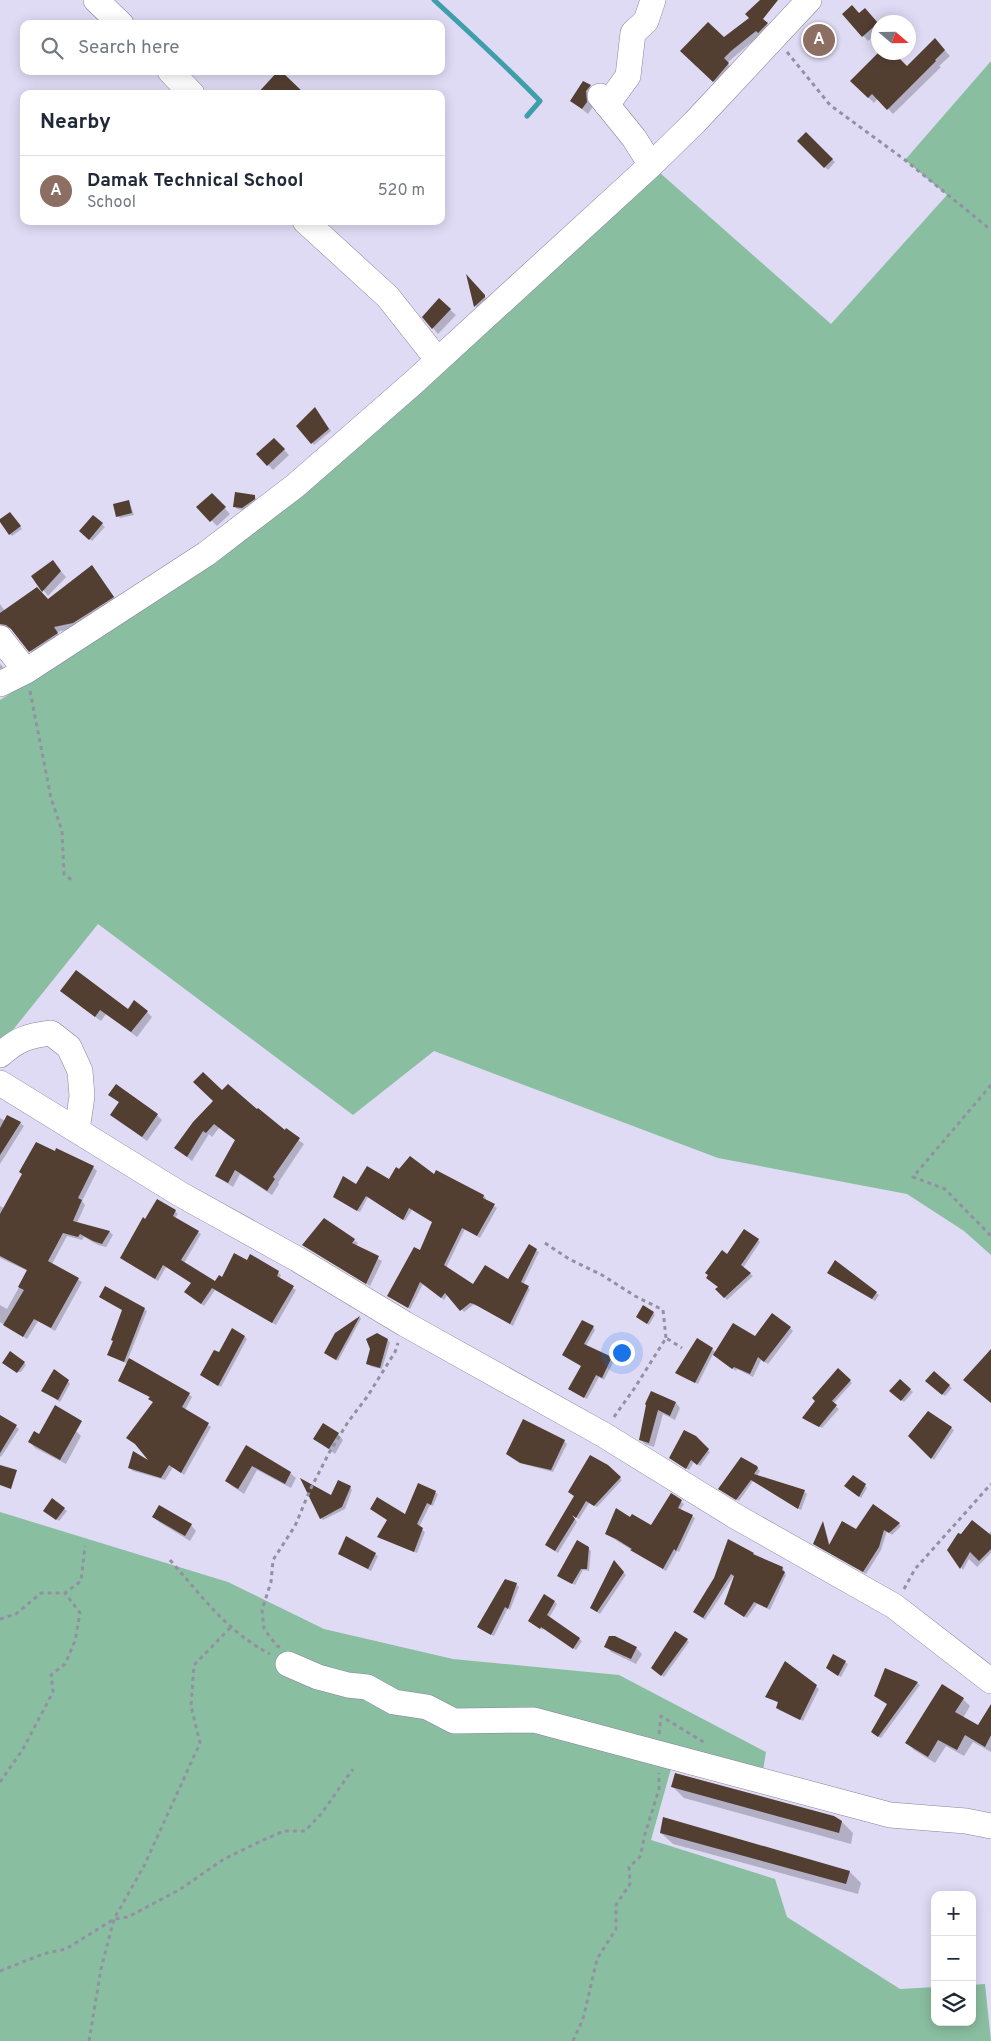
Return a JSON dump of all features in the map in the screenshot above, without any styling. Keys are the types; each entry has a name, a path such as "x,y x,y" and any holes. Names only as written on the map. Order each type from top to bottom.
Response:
{"street":[{"path":"96,0 117,20"},
{"path":"651,165 634,138 603,100 628,76 633,33 646,21 653,0"},
{"path":"0,684 26,671 221,542 295,486 437,360 651,165 810,0"},
{"path":"174,75 188,90"},
{"path":"309,225 388,297 437,360"},
{"path":"0,638 26,671"},
{"path":"0,1055 15,1042 28,1036 51,1033 69,1047 80,1071 82,1096 77,1130"},
{"path":"0,1083 180,1194 297,1259 405,1324 604,1435 735,1516 894,1606 991,1681"},
{"path":"288,1664 318,1677 348,1685 367,1687 394,1702 427,1707 454,1721 534,1720 890,1815 966,1821 991,1826"}],"path":[{"path":"775,38 830,105 905,160 991,230"},
{"path":"26,671 51,798 62,831 64,874 74,882"},
{"path":"991,1085 913,1177 945,1189 991,1236"},
{"path":"545,1243 568,1259 602,1275 635,1296 663,1310 666,1338 613,1418 604,1435"},
{"path":"170,1560 230,1628 257,1648 288,1664 289,1650 278,1646 264,1629 262,1610 271,1582 273,1560 295,1526 310,1490 329,1453 395,1352 405,1324"},
{"path":"666,1338 682,1348"},
{"path":"894,1606 915,1569 991,1484"},
{"path":"0,1619 16,1614 41,1594 65,1593 81,1581 85,1546"},
{"path":"0,1782 23,1749 53,1692 51,1675 65,1664 75,1641 80,1614 65,1593"},
{"path":"89,2041 101,1969 114,1919 144,1866 200,1743 191,1706 194,1665 230,1628"},
{"path":"572,2041 583,2019 597,1959 616,1929 616,1905 630,1884 629,1868 640,1857 659,1788 661,1716 711,1747"},
{"path":"0,1971 34,1957 66,1949 114,1919 128,1917 179,1890 224,1859 262,1841 284,1831 305,1831 353,1769"}],"green space":[{"path":"991,61 991,1255 964,1231 907,1194 718,1158 434,1051 353,1115 98,924 0,1046 0,700 154,602 651,165 831,324 947,195 905,160"},
{"path":"0,1512 228,1582 324,1629 453,1659 619,1675 766,1752 763,1771 676,1751 651,1840 775,1879 787,1917 900,1989 931,1987 931,2026 976,2026 976,1985 985,1984 991,2041 0,2041"}],"building":[{"path":"760,0 778,0 763,19 768,23 758,33 756,31 724,58 729,63 713,82 680,51 708,22 724,37 749,18 745,14"},
{"path":"852,5 859,13 865,8 871,15 871,29 862,37 842,14"},
{"path":"935,38 945,50 887,110 872,94 868,98 850,81 871,60 901,60 907,66 913,60 916,60 916,57"},
{"path":"274,75 285,75 301,90 261,90"},
{"path":"583,81 591,85 586,91 587,102 582,109 570,101"},
{"path":"806,132 833,159 824,168 797,141"},
{"path":"466,274 485,295 474,307"},
{"path":"439,298 451,309 432,329 422,317"},
{"path":"315,407 329,429 311,444 296,426"},
{"path":"274,438 285,449 267,466 256,454"},
{"path":"235,492 255,495 255,499 242,508 233,507"},
{"path":"212,493 226,507 210,522 196,507"},
{"path":"129,500 132,513 116,517 113,504"},
{"path":"10,512 21,526 9,535 0,519"},
{"path":"93,515 103,523 89,540 79,531"},
{"path":"53,560 61,571 42,592 31,576"},
{"path":"92,565 114,597 73,623 54,627 58,633 29,652 11,629 6,625 0,624 0,613 37,587 48,599"},
{"path":"76,970 128,1009 134,1000 148,1011 131,1032 100,1010 95,1017 60,991"},
{"path":"203,1072 222,1090 228,1084 285,1130 286,1128 300,1138 273,1177 275,1179 267,1191 235,1170 228,1183 215,1176 235,1140 214,1124 206,1133 203,1131 187,1157 174,1148 193,1122 213,1101 193,1082"},
{"path":"116,1084 158,1114 142,1137 110,1115 119,1102 108,1095"},
{"path":"7,1115 21,1122 0,1155 0,1128"},
{"path":"36,1142 55,1151 56,1148 94,1166 78,1198 82,1200 73,1221 110,1231 102,1244 80,1234 78,1237 63,1233 48,1261 79,1278 51,1328 34,1319 23,1337 3,1325 24,1290 18,1287 27,1270 0,1256 0,1214 22,1174 19,1172"},
{"path":"410,1156 434,1174 436,1170 484,1195 483,1198 495,1204 477,1236 462,1228 444,1265 473,1284 485,1265 508,1279 529,1244 537,1249 521,1282 529,1286 510,1324 474,1304 470,1303 460,1311 445,1293 441,1298 420,1282 408,1308 387,1296 414,1247 420,1250 432,1222 409,1208 403,1220 366,1196 357,1211 333,1197 343,1176 356,1184 367,1166 389,1179 396,1167 399,1169"},
{"path":"157,1199 176,1210 173,1216 199,1231 181,1260 215,1281 219,1275 222,1277 234,1253 247,1260 250,1254 279,1271 277,1276 294,1286 272,1323 212,1288 201,1304 184,1292 191,1283 163,1265 155,1279 120,1258 143,1217 145,1219"},
{"path":"324,1218 355,1239 352,1243 379,1256 366,1284 302,1245"},
{"path":"744,1229 759,1239 741,1265 751,1273 724,1298 715,1289 718,1287 706,1278 708,1275 705,1273 722,1250 727,1254"},
{"path":"835,1260 877,1292 872,1299 827,1273"},
{"path":"105,1286 145,1308 124,1362 107,1355 122,1310 99,1297"},
{"path":"643,1305 654,1312 647,1324 636,1317"},
{"path":"772,1313 791,1327 764,1362 758,1357 750,1374 734,1367 732,1369 713,1355 733,1323 755,1336"},
{"path":"360,1316 336,1360 324,1353 335,1333"},
{"path":"582,1320 594,1326 584,1344 612,1357 602,1378 596,1375 584,1398 568,1389 581,1366 562,1355"},
{"path":"232,1328 245,1336 218,1386 200,1375 214,1350 219,1352"},
{"path":"377,1333 388,1339 380,1368 366,1364 370,1349 366,1339"},
{"path":"697,1338 713,1348 695,1383 675,1373"},
{"path":"991,1349 991,1403 963,1380"},
{"path":"10,1351 25,1362 17,1373 2,1363"},
{"path":"129,1358 190,1393 182,1407 209,1423 181,1473 169,1465 161,1478 128,1468 133,1451 148,1460 135,1444 126,1438 153,1402 148,1399 150,1397 118,1381"},
{"path":"838,1368 851,1380 832,1401 837,1405 819,1427 802,1418 815,1401 812,1398"},
{"path":"54,1369 69,1380 58,1400 41,1391"},
{"path":"934,1371 950,1385 942,1395 925,1381"},
{"path":"900,1379 911,1389 901,1401 889,1391"},
{"path":"651,1391 676,1402 670,1416 658,1410 649,1443 639,1440 645,1404"},
{"path":"55,1405 82,1421 60,1460 28,1442 34,1431 39,1434"},
{"path":"928,1411 952,1427 931,1459 908,1436"},
{"path":"0,1415 17,1425 0,1453"},
{"path":"523,1419 565,1440 551,1470 520,1463 506,1454"},
{"path":"323,1423 339,1433 329,1449 313,1439"},
{"path":"684,1430 696,1436 709,1449 697,1465 691,1460 686,1469 669,1458"},
{"path":"246,1445 291,1472 285,1484 252,1466 238,1489 225,1481"},
{"path":"590,1455 608,1465 621,1477 594,1506 586,1501 576,1518 572,1515 575,1519 555,1551 545,1545 574,1496 568,1492"},
{"path":"741,1457 757,1466 758,1468 754,1474 805,1490 798,1509 751,1480 736,1500 718,1489"},
{"path":"0,1465 17,1470 11,1489 0,1485"},
{"path":"853,1475 866,1484 859,1497 844,1486"},
{"path":"300,1478 331,1495 338,1480 351,1486 342,1507 320,1519"},
{"path":"418,1483 436,1491 431,1505 427,1503 417,1524 423,1528 414,1552 377,1537 387,1520 370,1509 377,1497 405,1514"},
{"path":"671,1493 682,1500 678,1508 693,1515 676,1551 674,1549 663,1569 605,1534 616,1508 630,1517 632,1514 651,1525"},
{"path":"52,1498 65,1508 56,1520 43,1511"},
{"path":"873,1504 900,1523 889,1533 884,1530 879,1547 863,1572 813,1544 823,1521 829,1545 842,1521 856,1529"},
{"path":"159,1505 192,1524 185,1536 152,1517"},
{"path":"972,1520 991,1535 991,1549 979,1561 970,1552 960,1569 947,1550 958,1533 961,1534"},
{"path":"346,1536 376,1553 368,1569 338,1554"},
{"path":"728,1539 753,1554 783,1567 782,1570 785,1572 767,1608 754,1602 744,1617 724,1604 734,1576 731,1574 703,1618 693,1612 714,1578"},
{"path":"577,1540 589,1547 587,1569 581,1569 572,1584 557,1576"},
{"path":"614,1560 624,1572 597,1612 590,1608"},
{"path":"505,1579 517,1583 508,1609 505,1607 491,1635 477,1627"},
{"path":"544,1594 555,1601 547,1615 580,1638 573,1649 541,1627 540,1629 528,1621"},
{"path":"675,1631 688,1639 661,1676 651,1668"},
{"path":"609,1636 615,1636 637,1647 631,1659 604,1647"},
{"path":"833,1654 846,1661 838,1676 826,1668"},
{"path":"785,1661 817,1685 800,1720 776,1708 778,1702 765,1697"},
{"path":"885,1668 918,1682 878,1737 871,1732 887,1704 874,1696"},
{"path":"942,1684 964,1698 955,1712 978,1725 991,1704 991,1735 985,1747 965,1735 957,1750 938,1740 928,1757 905,1743"},
{"path":"675,1773 834,1816 842,1821 839,1833 671,1787"},
{"path":"663,1817 850,1871 846,1884 660,1833"}],"waterway":[{"path":"434,0 540,101 527,116"}],"place":[{"name":"Damak Technical School","path":"819,40"}]}
